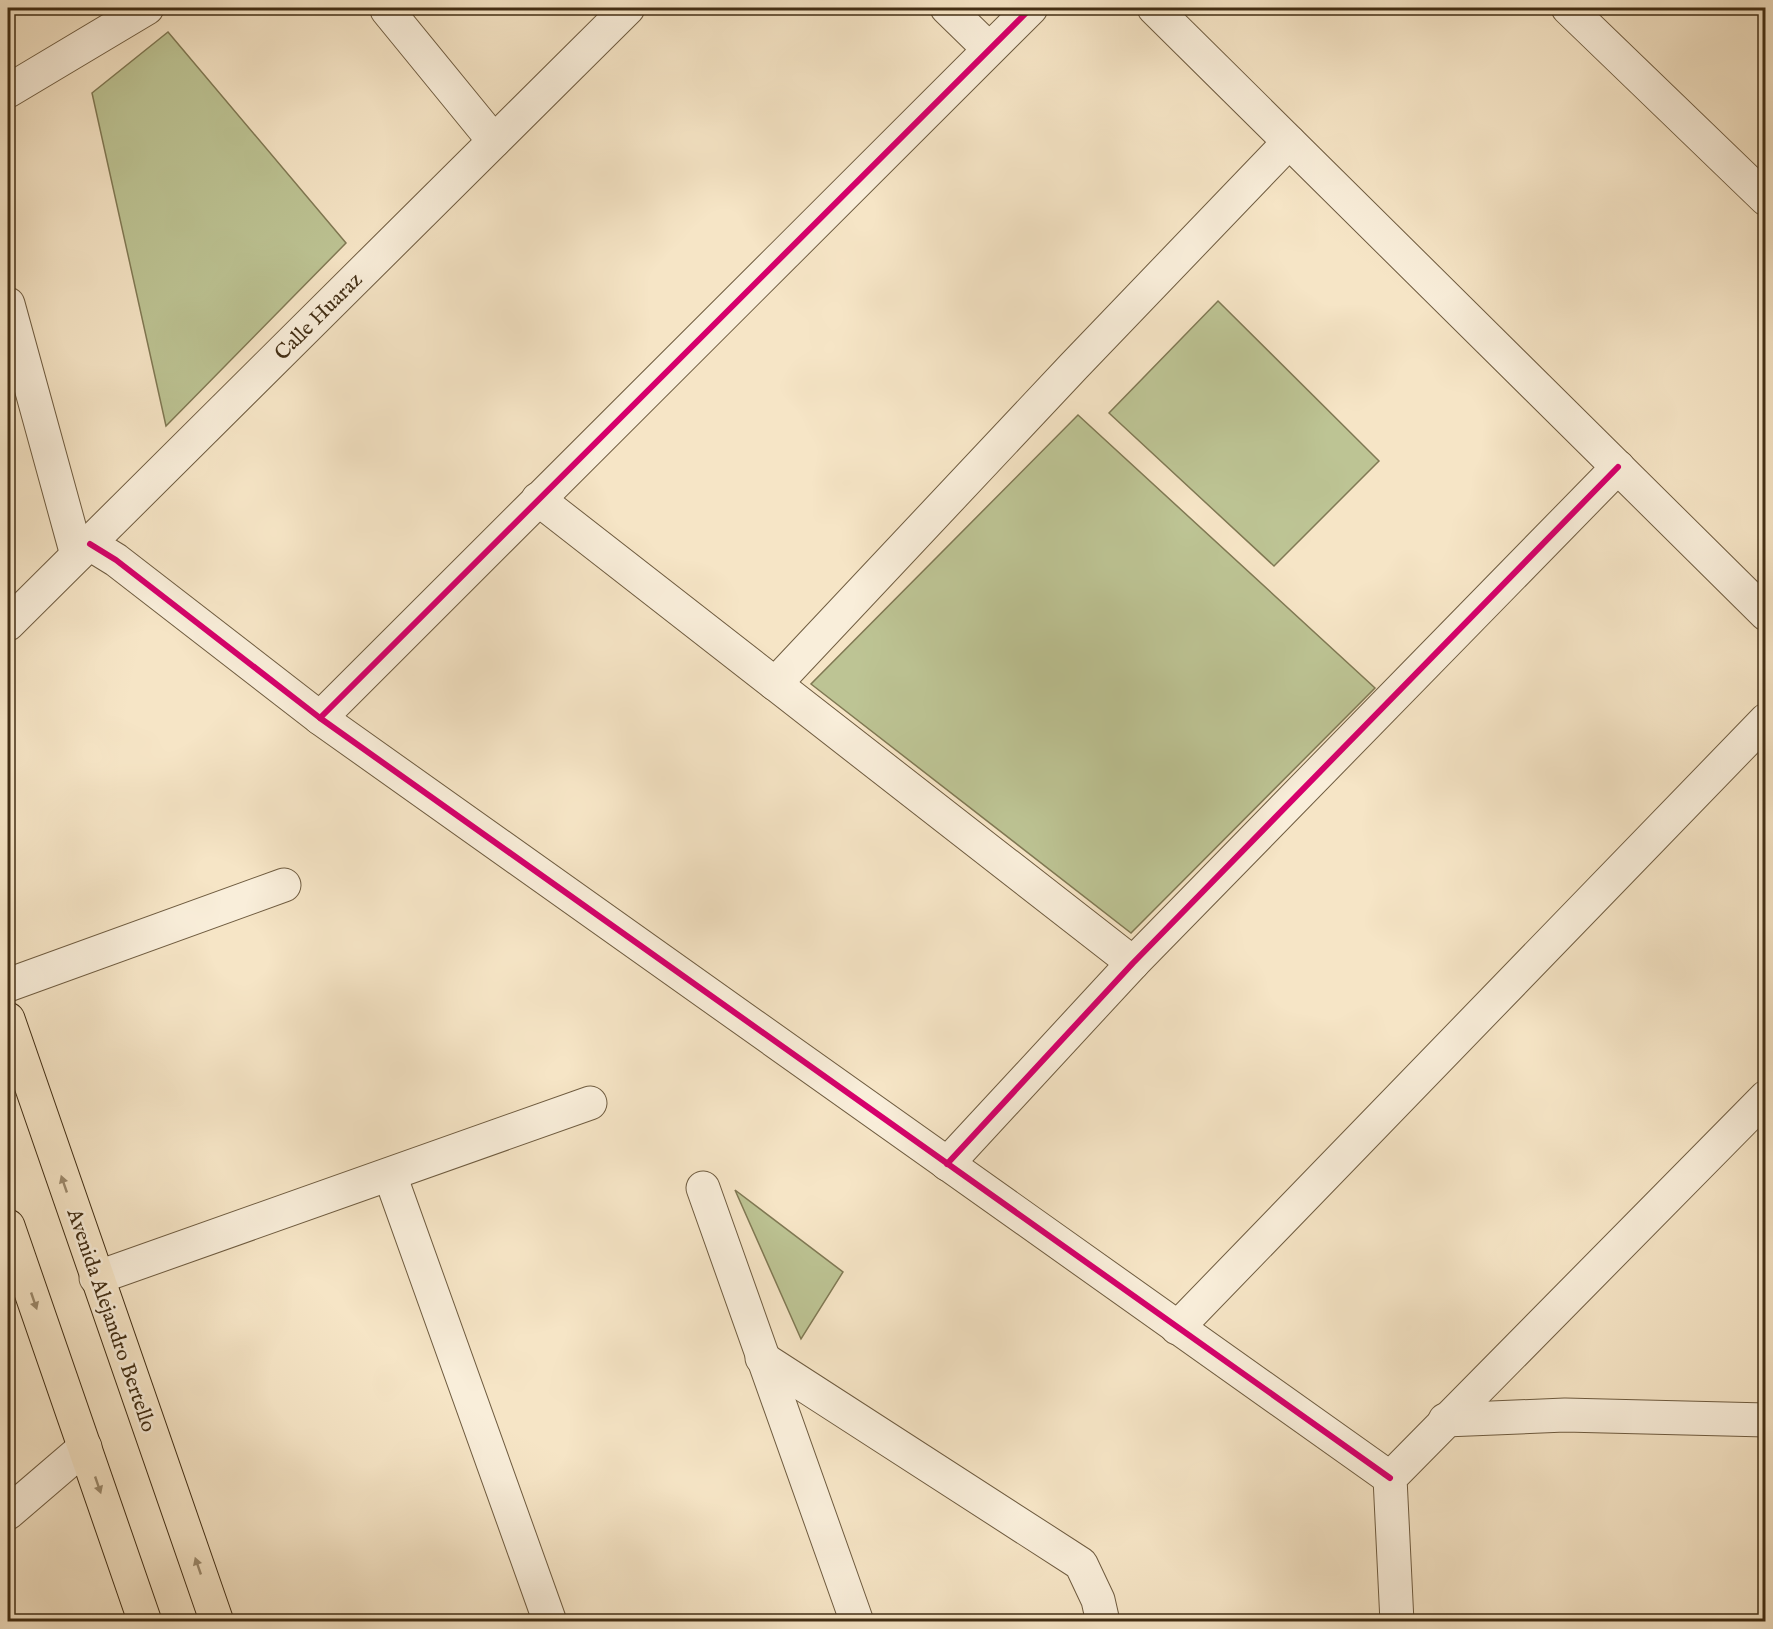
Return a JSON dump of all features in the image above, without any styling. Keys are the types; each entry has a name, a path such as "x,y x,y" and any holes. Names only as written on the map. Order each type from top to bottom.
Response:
{"main road":[{"name":"Avenida Alejandro Bertello","path":"8,1018 96,1278 217,1622"},
{"path":"8,1226 146,1622"}],"street":[{"path":"8,91 147,8"},
{"name":"Calle Huaraz","path":"8,624 628,8"},
{"path":"948,8 989,49"},
{"path":"320,718 1031,8"},
{"path":"1154,8 1766,614"},
{"path":"1568,8 1766,199"},
{"path":"387,10 494,141"},
{"path":"775,684 1074,366 1289,142"},
{"path":"8,304 83,549 116,560 320,718 1390,1478"},
{"path":"947,1164 1133,963 1618,467"},
{"path":"538,499 1133,963"},
{"path":"1177,1328 1766,720"},
{"path":"8,985 284,885"},
{"path":"1397,1622 1390,1478 1766,1097"},
{"path":"96,1278 390,1176 590,1103"},
{"path":"390,1176 550,1622"},
{"path":"703,1188 857,1622"},
{"path":"762,1358 1081,1564 1098,1600 1103,1622"},
{"path":"1446,1420 1565,1415 1766,1420"},
{"path":"8,1513 85,1447"}],"green space":[{"path":"168,32 346,243 166,426 92,93"},
{"path":"1218,301 1379,461 1274,566 1109,413"},
{"path":"1078,415 1375,688 1131,933 811,684"},
{"path":"735,1190 843,1272 801,1339"}],"cycle path":[{"path":"320,718 1031,8"},
{"path":"947,1164 1133,963 1618,467"},
{"path":"90,544 116,560 320,718 1390,1478"}]}
